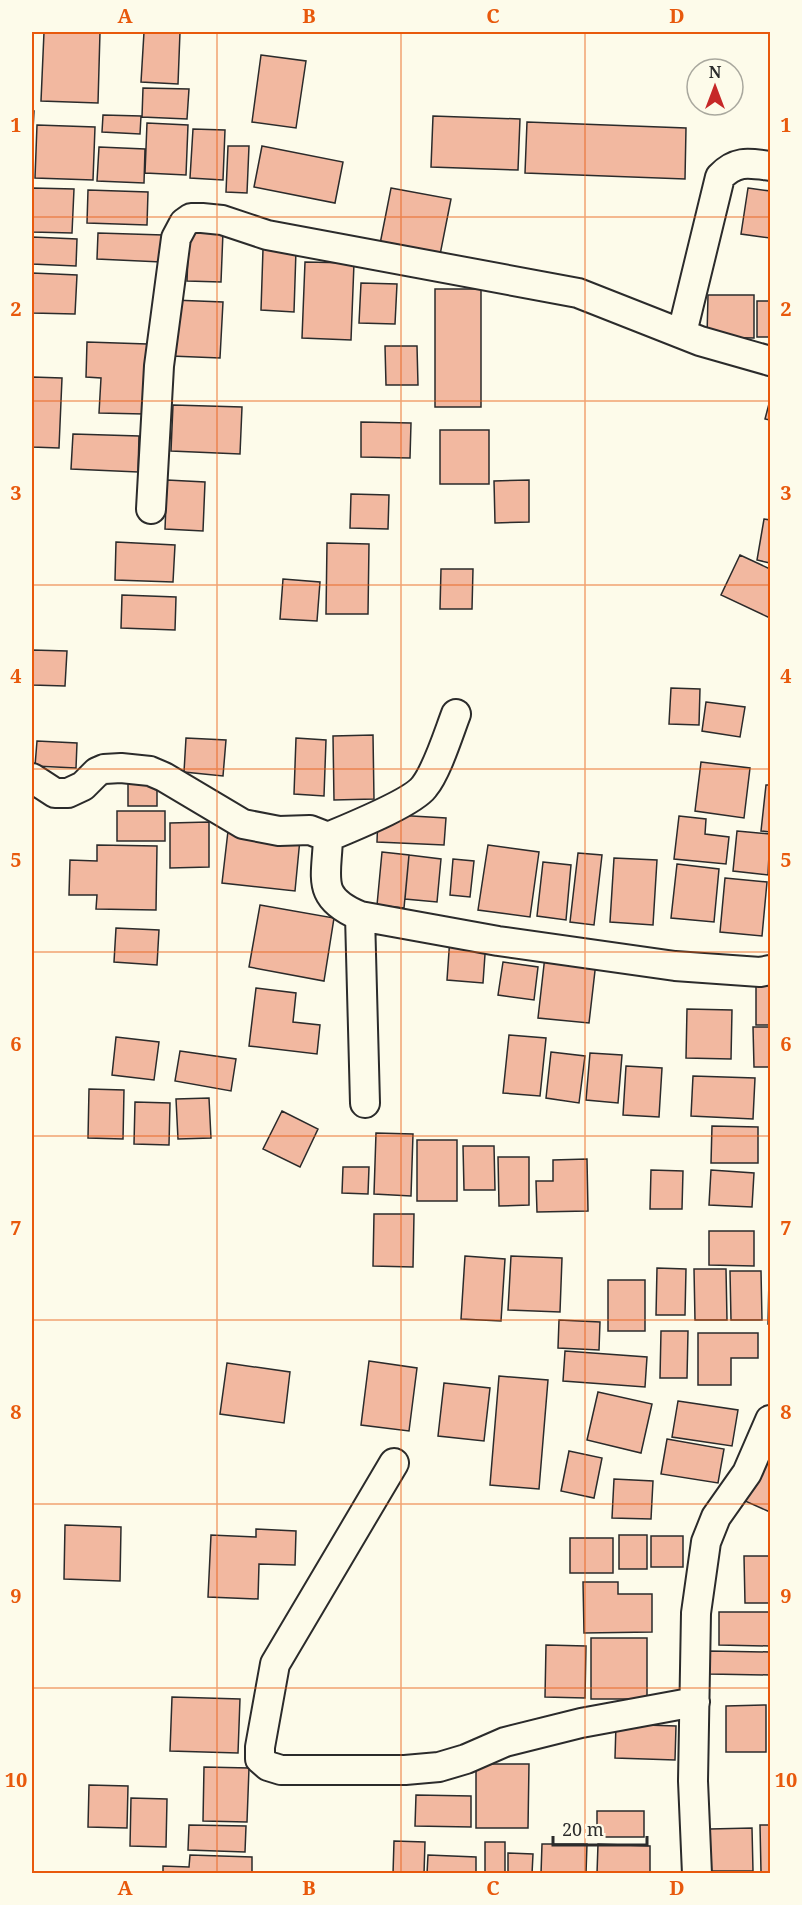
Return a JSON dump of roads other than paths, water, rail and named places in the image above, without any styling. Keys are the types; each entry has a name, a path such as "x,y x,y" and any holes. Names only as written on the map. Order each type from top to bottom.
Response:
{"street":[{"path":"682,333 720,177 729,167 742,164 771,166"},
{"path":"151,509 159,366 168,292 176,238 184,223 192,218 222,220 267,236 578,293 682,333 771,361"},
{"path":"32,778 55,793 68,793 82,786 97,772 104,769 150,771 243,824 279,831 310,830 328,837 423,790 456,714"},
{"path":"328,837 326,888 332,900 344,910 360,916 498,941 675,966 760,972 771,970"},
{"path":"360,916 365,1103"},
{"path":"697,1874 693,1782 696,1613 706,1542 716,1517 747,1473 771,1420"},
{"path":"394,1463 275,1664 260,1747 260,1759 268,1766 281,1770 405,1770 439,1767 516,1739 581,1723 695,1702"}]}
